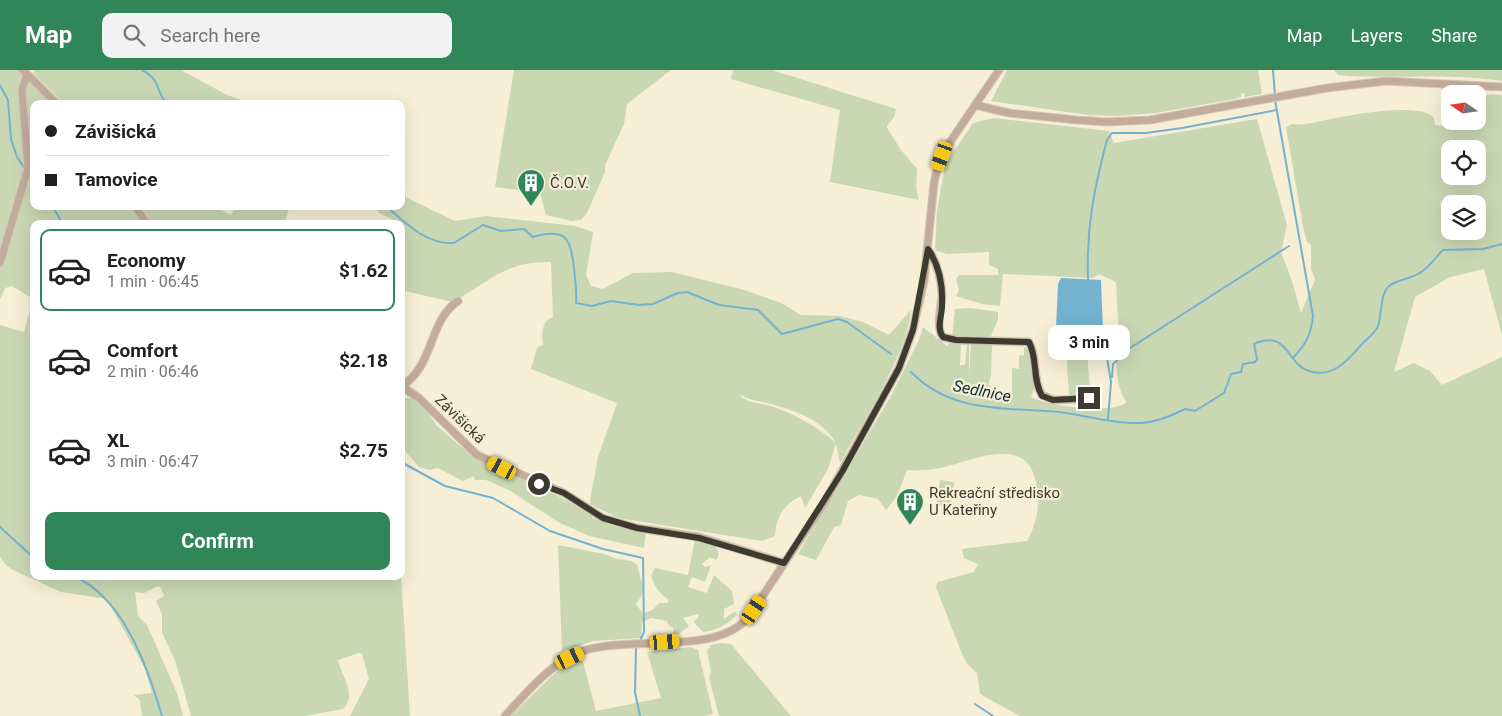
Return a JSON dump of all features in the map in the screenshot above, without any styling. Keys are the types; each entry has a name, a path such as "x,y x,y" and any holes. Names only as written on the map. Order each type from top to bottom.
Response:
{"street":[{"path":"505,716 549,673 580,652 630,645 715,638 730,633 748,618 842,472 902,362 913,330 928,249 931,210 938,166 946,148 999,70"},
{"path":"25,72 53,100"},
{"path":"0,263 28,168 22,90 25,72"},
{"path":"975,105 1019,114 1107,122 1150,120 1327,88 1386,81 1435,82 1502,87"},
{"path":"928,249 936,260 941,282 942,306 940,327 943,337 956,340 1029,342 1034,352 1036,379 1042,396 1053,400 1089,398"},
{"name":"Závišická","path":"405,382 417,372 441,318 450,306 458,301"},
{"name":"Závišická","path":"405,389 419,398 477,455 564,493 603,518 637,528 699,538 784,563"}],"green space":[{"path":"0,70 21,70 20,72 49,100 30,100 30,210 134,210 140,220 30,220 30,297 12,286 5,288 0,299"},
{"path":"35,70 181,70 227,95 241,100 60,100 33,73"},
{"path":"514,70 671,70 627,104 624,124 605,165 605,172 587,213 581,220 572,221 546,215 540,193 495,187"},
{"path":"733,70 772,70 896,109 894,117 887,128 901,150 917,169 916,187 919,200 830,182 840,110 731,79"},
{"path":"1007,70 1258,70 1262,94 1244,97 1245,93 1242,93 1241,97 1235,99 1156,113 1116,116 1088,115 991,101"},
{"path":"1334,70 1502,70 1502,81 1440,76 1379,77 1338,75"},
{"path":"1486,95 1502,95 1502,335 1484,269 1450,277 1415,297 1394,372 1414,363 1430,371 1442,385 1502,357 1502,716 1020,716 980,694 977,673 967,664 936,587 938,582 974,572 978,564 964,558 962,549 1027,541 1034,527 1037,513 1036,482 1030,466 1020,457 1008,454 993,454 931,470 907,470 897,496 886,510 878,499 859,495 848,501 841,525 834,527 816,560 798,554 892,394 919,340 923,327 947,346 950,342 961,342 960,365 965,365 967,345 969,343 969,375 971,345 992,344 991,376 988,385 991,386 991,397 1012,398 1012,368 1019,369 1019,356 1024,355 1024,348 1031,349 1035,386 1031,397 1065,406 1094,409 1119,406 1127,402 1120,389 1116,360 1120,358 1116,282 1099,274 1093,278 1003,274 1000,306 982,304 956,296 959,290 956,279 959,275 998,275 998,269 989,265 989,252 947,254 935,250 937,211 945,165 973,123 993,118 1109,131 1114,143 1257,119 1287,225 1281,252 1301,313 1315,280 1311,268 1311,245 1307,242 1303,227 1286,127 1292,124 1305,124 1393,110 1411,110 1425,113 1434,118 1435,125 1441,126 1441,130 1486,130"},
{"path":"405,197 455,221 486,216 575,226 593,232 586,275 591,286 603,289 633,273 671,272 741,289 781,303 801,315 840,316 863,322 889,335 911,310 901,348 892,368 840,463 836,444 828,469 805,508 801,496 790,503 779,517 775,536 762,541 618,518 590,504 598,457 617,403 531,369 537,348 543,344 542,332 544,324 553,317 551,262 535,262 509,269 452,302 405,291 405,220 394,220 379,213 377,210 405,210","holes":["741,395 797,412 823,428 836,443 814,426 798,417 771,406 748,401 741,397"]},
{"path":"143,210 220,210 231,215 234,210 289,210 285,220 149,220"},
{"path":"971,308 998,312 998,320 990,338 952,337 955,309"},
{"path":"30,310 30,578 13,570 0,557 0,325 24,332"},
{"path":"1065,338 1086,338 1090,391 1081,399 1071,399 1069,394"},
{"path":"405,398 412,398 422,404 437,426 464,449 496,467 560,497 592,515 592,518 613,526 646,532 644,548 589,536 558,522 509,490 486,480 475,480 474,476 463,481 438,468 429,470 419,467 405,451"},
{"path":"940,480 954,482 950,507 936,504"},
{"path":"695,539 715,544 719,555 716,560 710,557 702,564 705,567 711,565 705,582 692,577 688,587 707,593 714,575 732,591 734,604 724,609 724,619 735,611 737,615 717,629 703,632 694,622 699,616 698,614 683,618 689,626 679,634 674,634 673,628 669,626 667,621 651,618 642,622 641,638 594,641 562,651 558,545 632,561 637,565 643,587 642,595 636,604 643,614 652,610 660,603 667,603 669,600 657,589 654,583 651,575 655,568 688,575"},
{"path":"35,580 401,580 410,716 350,716 369,679 362,654 359,653 338,660 349,692 347,704 343,709 305,716 191,716 175,660 162,633 162,614 156,601 164,596 161,588 158,586 144,593 135,592 138,616 147,625 177,693 183,716 142,716 140,700 134,695 152,693 145,669 107,599 61,592"},
{"path":"731,644 791,716 719,716 709,678 711,671 707,651 711,645"},
{"path":"690,647 698,650 713,714 705,716 511,716 557,671 579,658 582,658 596,711 661,698 647,652"}],"water":[{"path":"1061,278 1101,280 1103,331 1067,332 1056,328 1058,284"}],"waterway":[{"name":"Sedlnice","path":"142,70 149,74 156,83 164,100"},
{"path":"1273,70 1275,95"},
{"path":"0,85 8,100 11,139 17,157 25,169"},
{"path":"1275,100 1313,316 1307,339 1293,358"},
{"path":"1088,280 1088,243 1092,209 1107,140 1112,133 1146,133 1182,128 1277,110"},
{"path":"54,210 61,220"},
{"name":"Sedlnice","path":"391,210 402,220"},
{"name":"Sedlnice","path":"405,222 426,237 444,243 454,243 483,225 501,231 524,229 533,237 544,234 559,234 564,237 571,248 576,303 592,306 611,301 639,305 653,304 678,293 687,292 719,305 758,310 782,334 838,319 847,322 891,354"},
{"name":"Sedlnice","path":"911,372 927,386 944,395 980,406 1059,412 1118,422 1151,422 1185,409 1195,411 1224,393 1231,374 1241,372 1243,364 1255,362 1257,359 1254,344 1274,341 1281,344 1301,367 1309,371 1318,373 1333,370 1346,361 1376,330 1384,294 1389,286 1421,272 1443,250 1483,249 1502,244"},
{"path":"1112,377 1113,364 1130,348 1289,246"},
{"path":"1102,328 1111,382 1108,419"},
{"path":"405,464 445,486 493,498 550,531 603,549 643,558 644,632 639,643"},
{"path":"0,527 30,554"},
{"path":"80,580 91,586 119,616 141,656 162,716"},
{"path":"636,647 635,692 640,716"},
{"path":"975,704 993,716"}],"place":[{"name":"Č.O.V.","path":"531,207"},
{"name":"Rekreační středisko U Kateřiny","path":"910,526"}],"route":[{"path":"539,484 564,493 603,518 637,528 699,538 736,547 784,563 823,505 899,368 913,330 924,281 928,249 936,260 941,282 940,333 943,337 956,340 1029,342 1034,352 1036,379 1042,396 1062,401 1089,398"}]}
